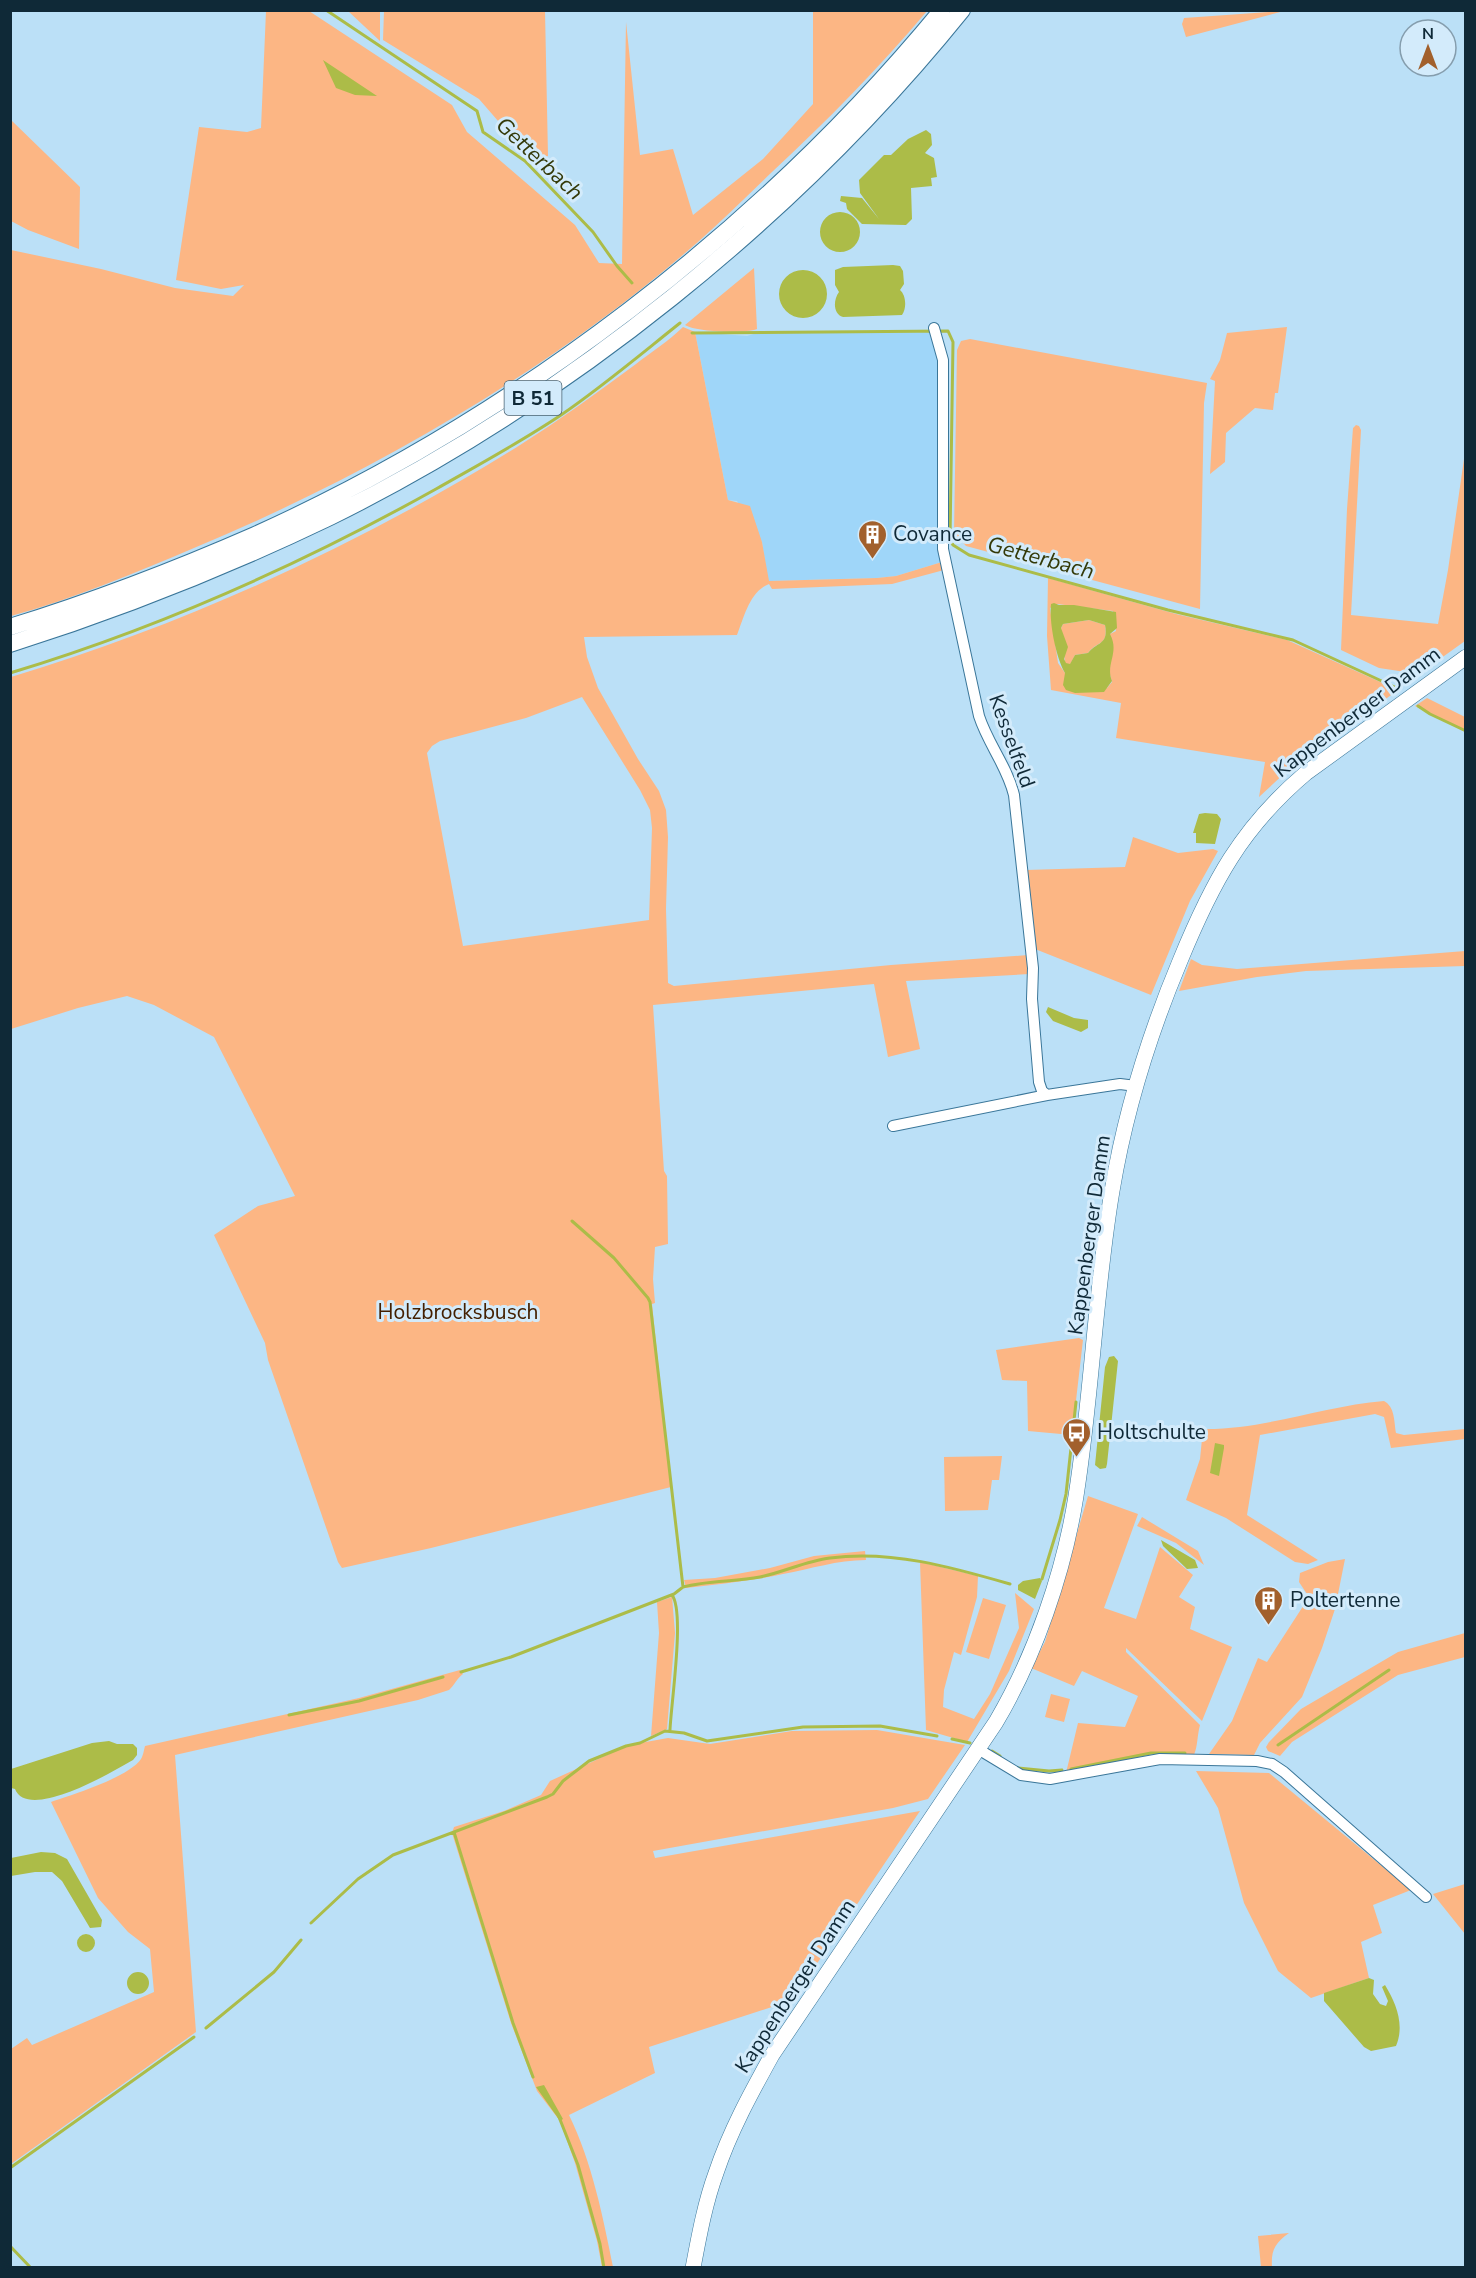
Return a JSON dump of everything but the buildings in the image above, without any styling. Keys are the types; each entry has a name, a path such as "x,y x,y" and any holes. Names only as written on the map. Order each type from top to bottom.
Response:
{"highway":[{"name":"B 51","path":"10,627 134,585 257,534 395,464 554,365 681,269 778,184 884,77 942,10"},
{"name":"B 51","path":"10,644 78,623 158,592 266,547 332,516 446,453 556,383 687,285 754,228 853,133 901,82 962,10"}],"main road":[{"name":"Kappenberger Damm","path":"693,2268 716,2172 734,2126 772,2055 978,1749 1011,1697 1024,1670 1045,1612 1068,1533 1084,1440 1112,1191 1136,1086 1169,988 1215,884 1245,836 1263,813 1306,773 1466,657"}],"street":[{"name":"Kesselfeld","path":"935,330 943,360 944,555 979,716 988,740 1007,773 1014,795 1033,968 1033,1018 1039,1082 1042,1091 1047,1095"},
{"path":"893,1126 1047,1095 1120,1083 1136,1086"},
{"path":"978,1749 1021,1774 1050,1779 1160,1759 1257,1761 1272,1764 1284,1772 1425,1897"}],"shaded area":[{"path":"323,60 377,96 355,95 336,88"},
{"path":"926,130 931,134 932,145 925,153 934,158 937,177 931,178 932,186 911,188 912,219 906,225 862,224 847,209 846,203 840,201 841,196 862,198 879,219 860,193 859,180 884,155 891,155 908,139"},
{"path":"840,212 854,218 860,232 854,246 840,252 826,246 820,232 826,218"},
{"path":"900,266 903,271 904,284 900,290 905,298 905,305 902,315 843,317 837,313 835,303 839,292 835,285 835,270 843,267"},
{"path":"803,270 820,277 827,294 820,311 803,318 786,311 779,294 786,277"},
{"path":"695,332 747,336 757,333 931,332 940,364 942,562 896,576 768,581 762,542 737,501 728,500"},
{"path":"1051,604 1074,605 1116,612 1117,628 1110,634 1114,647 1110,669 1112,681 1104,692 1075,693 1066,690 1063,685 1065,673 1052,630","holes":["1089,620 1105,625 1105,636 1101,642 1088,653 1075,655 1070,664 1066,663 1064,659 1068,647 1061,628 1063,624"]},
{"path":"1199,814 1217,814 1221,819 1215,844 1196,843 1196,833 1193,833"},
{"path":"1048,1007 1074,1018 1088,1020 1088,1028 1081,1032 1053,1021 1046,1012"},
{"path":"1114,1356 1118,1361 1107,1464 1106,1468 1100,1469 1095,1465 1105,1367 1109,1357"},
{"path":"1215,1443 1224,1445 1219,1476 1210,1473"},
{"path":"1161,1540 1195,1560 1198,1568 1187,1569 1163,1546"},
{"path":"1040,1578 1042,1581 1035,1599 1018,1590 1018,1585 1023,1581"},
{"path":"109,1741 117,1744 133,1744 137,1748 137,1755 133,1760 91,1783 53,1797 36,1800 23,1798 11,1788 11,1769 92,1743"},
{"path":"41,1852 55,1853 67,1859 102,1920 101,1927 90,1928 62,1881 52,1872 11,1876 11,1858"},
{"path":"86,1934 92,1937 95,1943 92,1949 86,1952 80,1949 77,1943 80,1937"},
{"path":"138,1972 146,1975 149,1983 146,1991 138,1994 130,1991 127,1983 130,1975"},
{"path":"1369,1978 1374,1980 1373,1994 1380,2004 1386,2006 1388,2001 1382,1987 1385,1985 1393,1999 1400,2030 1396,2046 1371,2051 1364,2047 1324,2001 1324,1993"},
{"path":"544,2085 563,2119 560,2121 536,2087"}],"green space":[{"path":"266,11 309,11 452,105 467,132 575,225 599,263 622,264 626,22 640,155 673,149 693,215 763,159 813,104 813,11 927,11 833,114 708,233 643,288 522,374 394,452 261,519 104,585 11,616 11,250 101,269 175,288 233,296 244,285 221,289 176,280 199,127 247,132 261,128"},
{"path":"348,11 380,11 380,41"},
{"path":"384,11 545,11 548,156 532,160 479,99 383,40"},
{"path":"1284,11 1186,37 1182,24 1184,18"},
{"path":"10,119 80,187 79,249 28,230 11,221"},
{"path":"754,268 757,329 720,332 685,325"},
{"name":"Holzbrocksbusch","path":"683,327 695,332 728,500 750,506 762,542 769,581 896,576 942,562 944,570 892,584 772,589 769,584 762,587 752,598 737,635 584,637 587,657 598,688 659,791 666,810 668,983 674,986 891,965 1028,955 1029,974 906,981 920,1049 888,1057 874,984 653,1005 664,1171 667,1176 668,1244 655,1247 653,1279 655,1303 652,1304 671,1487 431,1548 342,1568 268,1360 265,1343 214,1235 258,1206 295,1196 214,1037 154,1005 127,996 78,1008 11,1029 11,677 77,656 208,606 334,549 396,517 517,447 607,386","holes":["582,697 650,810 652,828 649,920 463,946 427,753 432,746 440,741 526,718"]},
{"path":"1287,327 1278,393 1275,393 1273,410 1255,408 1226,433 1225,462 1210,474 1215,381 1210,379 1220,360 1227,333"},
{"path":"970,339 1207,383 1204,403 1200,609 966,546 954,533 957,350 961,341"},
{"path":"1356,425 1361,430 1351,615 1438,624 1465,452 1465,641 1419,674 1379,668 1341,650 1347,509 1353,428"},
{"path":"1048,578 1176,614 1287,640 1398,690 1288,770 1259,797 1265,762 1116,738 1121,703 1051,690 1047,636","holes":["1057,604 1113,611 1116,631 1110,634 1112,682 1107,688 1065,681 1065,673 1058,663 1050,608"]},
{"path":"1089,620 1105,625 1105,637 1088,653 1075,655 1070,665 1065,663 1061,628 1063,624"},
{"path":"1427,698 1465,717 1465,732 1415,706"},
{"path":"1133,837 1178,853 1213,849 1218,851 1190,901 1151,995 1035,949 1026,870 1125,867"},
{"path":"1465,951 1465,966 1306,971 1179,991 1191,959 1202,965 1237,969"},
{"path":"1079,1338 1083,1340 1072,1435 1028,1431 1027,1381 1002,1380 996,1350"},
{"path":"1384,1401 1392,1411 1396,1433 1404,1435 1465,1429 1465,1439 1391,1448 1384,1417 1375,1414 1260,1435 1247,1515 1318,1560 1308,1564 1295,1562 1226,1518 1186,1500 1200,1459 1203,1429 1248,1426"},
{"path":"1002,1456 999,1480 992,1480 988,1510 945,1511 944,1457"},
{"path":"1088,1496 1138,1514 1104,1608 1136,1619 1160,1547 1193,1575 1179,1597 1195,1607 1190,1629 1232,1647 1202,1721 1126,1648 1126,1652 1200,1725 1194,1755 1152,1754 1066,1773 1078,1723 1125,1727 1138,1696 1082,1671 1074,1686 1031,1668 1045,1642"},
{"path":"1142,1517 1198,1551 1204,1565 1176,1543 1137,1526"},
{"path":"865,1551 866,1560 834,1563 759,1579 686,1588 684,1580 715,1578 770,1568 814,1556"},
{"path":"1345,1559 1335,1609 1302,1697 1260,1743 1254,1755 1209,1754 1232,1721 1258,1658 1267,1662 1309,1597 1299,1582 1300,1573 1328,1562"},
{"path":"920,1562 978,1576 977,1597 961,1655 954,1652 944,1690 943,1707 974,1719 990,1694 1019,1628 1015,1593 1034,1609 1009,1671 967,1742 926,1730"},
{"path":"672,1597 675,1633 667,1729 651,1736 659,1633 657,1602"},
{"path":"983,1598 1006,1605 989,1659 966,1652"},
{"path":"1465,1633 1465,1657 1398,1675 1292,1742 1280,1756 1268,1751 1266,1747 1269,1742 1301,1709 1398,1652"},
{"path":"460,1670 463,1674 449,1690 418,1700 175,1755 196,2032 11,2164 11,2049 27,2038 32,2045 154,1992 150,1949 128,1932 98,1898 51,1802 99,1785 125,1772 141,1759 145,1746 359,1698"},
{"path":"1051,1694 1070,1699 1064,1722 1045,1717"},
{"path":"877,1730 965,1745 928,1799 893,1808 653,1851 655,1858 920,1811 791,2002 649,2047 655,2073 569,2115 596,2190 613,2267 602,2267 575,2163 560,2121 537,2091 511,2023 452,1833 454,1827 504,1811 541,1795 550,1781 629,1745 668,1738 710,1744 792,1731"},
{"path":"1196,1771 1269,1773 1411,1890 1373,1905 1382,1933 1361,1942 1369,1978 1311,1998 1278,1971 1244,1903 1218,1808"},
{"path":"1466,1884 1465,1934 1433,1894"},
{"path":"1289,2233 1275,2247 1272,2267 1261,2267 1258,2236"}],"waterway":[{"name":"Getterbach","path":"326,10 477,111 483,132 525,161 593,232 632,283"},
{"path":"10,673 120,636 228,593 385,517 546,425 680,323"},
{"name":"Getterbach","path":"692,333 948,331 953,342 950,539 953,545 969,555 1168,610 1293,640 1399,689"},
{"name":"Getterbach","path":"1418,706 1466,731"},
{"path":"572,1221 614,1258 650,1302 683,1587"},
{"path":"1042,1579 1066,1494 1076,1402"},
{"path":"461,1672 511,1657 674,1594 683,1587 760,1577 830,1558 853,1556 899,1558 943,1566 1010,1584"},
{"path":"670,1730 677,1638 676,1605 672,1595"},
{"path":"1278,1745 1389,1670"},
{"path":"289,1715 359,1701 443,1677"},
{"path":"311,1923 358,1879 393,1855 547,1797 589,1761 626,1746 640,1743 665,1731 684,1733 707,1741 803,1727 880,1726 937,1736"},
{"path":"952,1739 970,1743"},
{"path":"992,1751 1000,1756"},
{"path":"1071,1769 1151,1753 1185,1753"},
{"path":"1018,1768 1062,1770"},
{"path":"454,1832 513,2023 533,2077"},
{"path":"206,2028 274,1972 301,1940"},
{"path":"10,2168 194,2037"},
{"path":"559,2117 578,2165 600,2244 604,2268"},
{"path":"10,2246 31,2268"}],"place":[{"name":"Covance","path":"872,560"},
{"name":"Holtschulte","path":"1076,1458"},
{"name":"Poltertenne","path":"1269,1626"}]}
